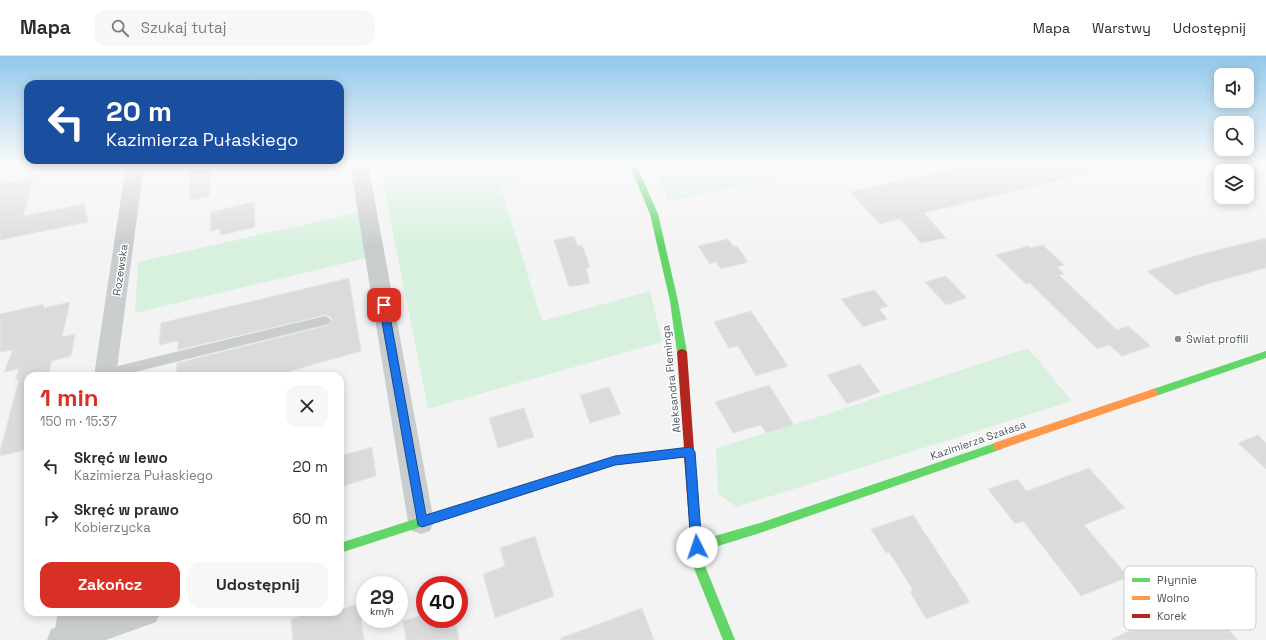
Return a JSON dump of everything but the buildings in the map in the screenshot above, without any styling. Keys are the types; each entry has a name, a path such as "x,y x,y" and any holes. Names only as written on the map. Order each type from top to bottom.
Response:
{"street":[{"name":"Rozewska","path":"105,372 131,191"},
{"path":"364,191 422,522"},
{"name":"Aleksandra Fleminga","path":"644,191 654,214 674,302 684,365 697,561 729,640"},
{"name":"Kazimierza Szałasa","path":"697,547 760,528 1266,354"},
{"path":"344,547 615,461 690,452"},
{"path":"68,632 130,616"}],"lane":[{"path":"117,372 325,321"}],"green space":[{"path":"385,191 502,191 542,321 650,291 662,342 428,409"},
{"path":"664,191 716,191 668,202"},
{"path":"360,212 367,258 135,313 138,262"},
{"path":"1028,348 1072,401 737,507 718,494 716,448 793,425"}],"traffic: fast":[{"path":"644,191 654,214 674,301 682,352"},
{"path":"1153,393 1266,354"},
{"path":"697,547 760,528 998,446"},
{"path":"344,547 494,499"},
{"path":"694,520 697,561 729,640"}],"traffic: slow":[{"path":"998,446 1153,393"}],"traffic: jam":[{"path":"682,352 694,520"},
{"path":"494,499 615,461 690,452"}],"place":[{"name":"Świat profili","path":"1178,339"}],"route":[{"path":"384,305 422,522 615,461 690,452 697,547"}]}
